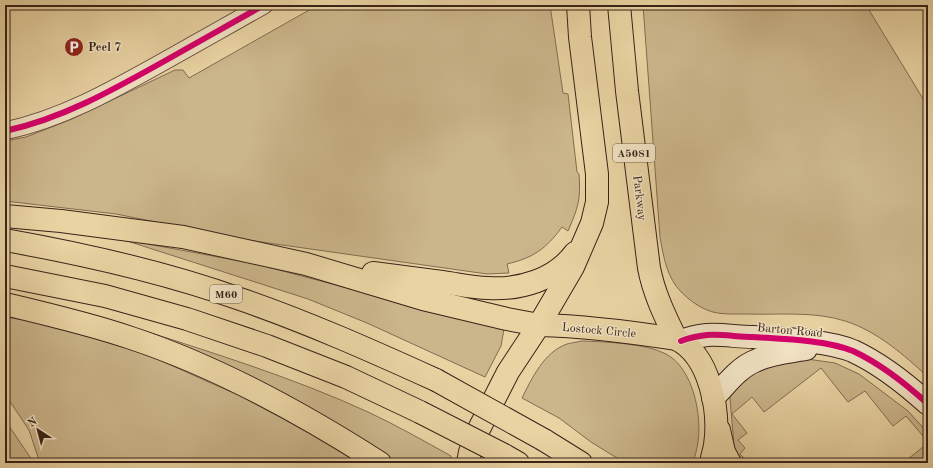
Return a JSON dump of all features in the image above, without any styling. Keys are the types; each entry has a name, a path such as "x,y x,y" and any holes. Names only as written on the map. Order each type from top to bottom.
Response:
{"highway":[{"name":"A5081","path":"539,325 573,267 592,223 597,202 598,189 590,109 580,37 578,5"},
{"name":"Parkway","path":"620,5 627,91 649,268 657,299 678,340"},
{"path":"5,216 61,221 183,237 306,264 488,288 509,288 544,279 560,269 584,242"},
{"name":"M60","path":"5,240 117,263 198,285 233,296 318,328 436,380 544,440 581,463"},
{"name":"Lostock Circle","path":"306,264 423,299 507,319 539,325 638,333 678,340"},
{"path":"5,276 105,296 187,320 267,346 346,377 420,412 511,459"},
{"path":"5,304 58,316 132,338 187,359 241,383 291,409 340,437 380,463"},
{"path":"468,463 470,452 479,429 504,378 539,325"},
{"path":"678,340 691,351 706,373 724,452 730,463"},
{"path":"711,463 715,444 714,407"}],"street":[{"path":"5,130 24,127 59,115 93,100 264,5"},
{"path":"574,5 580,37"},
{"name":"Barton Road","path":"678,340 709,335 725,335 805,341 851,351 870,360 902,381 928,404"},
{"name":"Barton Road","path":"714,407 736,375 754,361 764,357 827,345"}],"shaded area":[{"path":"318,5 550,5 563,93 568,94 577,172 579,174 580,191 578,204 568,231 562,227 556,235 538,252 524,259 507,264 509,273 487,274 240,239 116,214 5,201 5,141 26,137 72,119 175,70 183,70 189,78"},
{"path":"643,5 866,5 928,107 928,377 890,344 857,325 821,316 716,313 694,303 676,286 667,269 660,237"},
{"path":"121,239 256,264 504,329 501,346 485,377 367,323 308,299"},
{"path":"5,317 56,325 139,351 247,399 328,441 361,463 40,463 29,430 5,394"},
{"path":"139,329 255,367 312,388 368,412 451,456 450,463 399,463 288,395 236,370"},
{"path":"582,341 647,347 666,354 675,361 683,370 689,381 697,406 699,431 698,445 693,463 625,463 591,442 559,418 522,398 530,382 545,359 559,348 567,344"},
{"path":"807,359 835,363 859,374 908,411 928,433 928,442 906,416 893,426 865,391 848,402 821,368 764,412 752,397 732,414 747,433 738,440 745,448 740,454 749,463 734,463 737,457 734,445 729,387 759,365"},
{"path":"5,420 34,463 5,463"},
{"path":"928,443 928,463 903,463"}],"cycle path":[{"path":"5,131 26,126 66,112 104,94 264,5"},
{"path":"681,341 700,336 719,335 777,338 817,342 842,347 863,356 883,368 902,381 928,404"}],"place":[{"name":"Peel 7","path":"74,47"}]}
